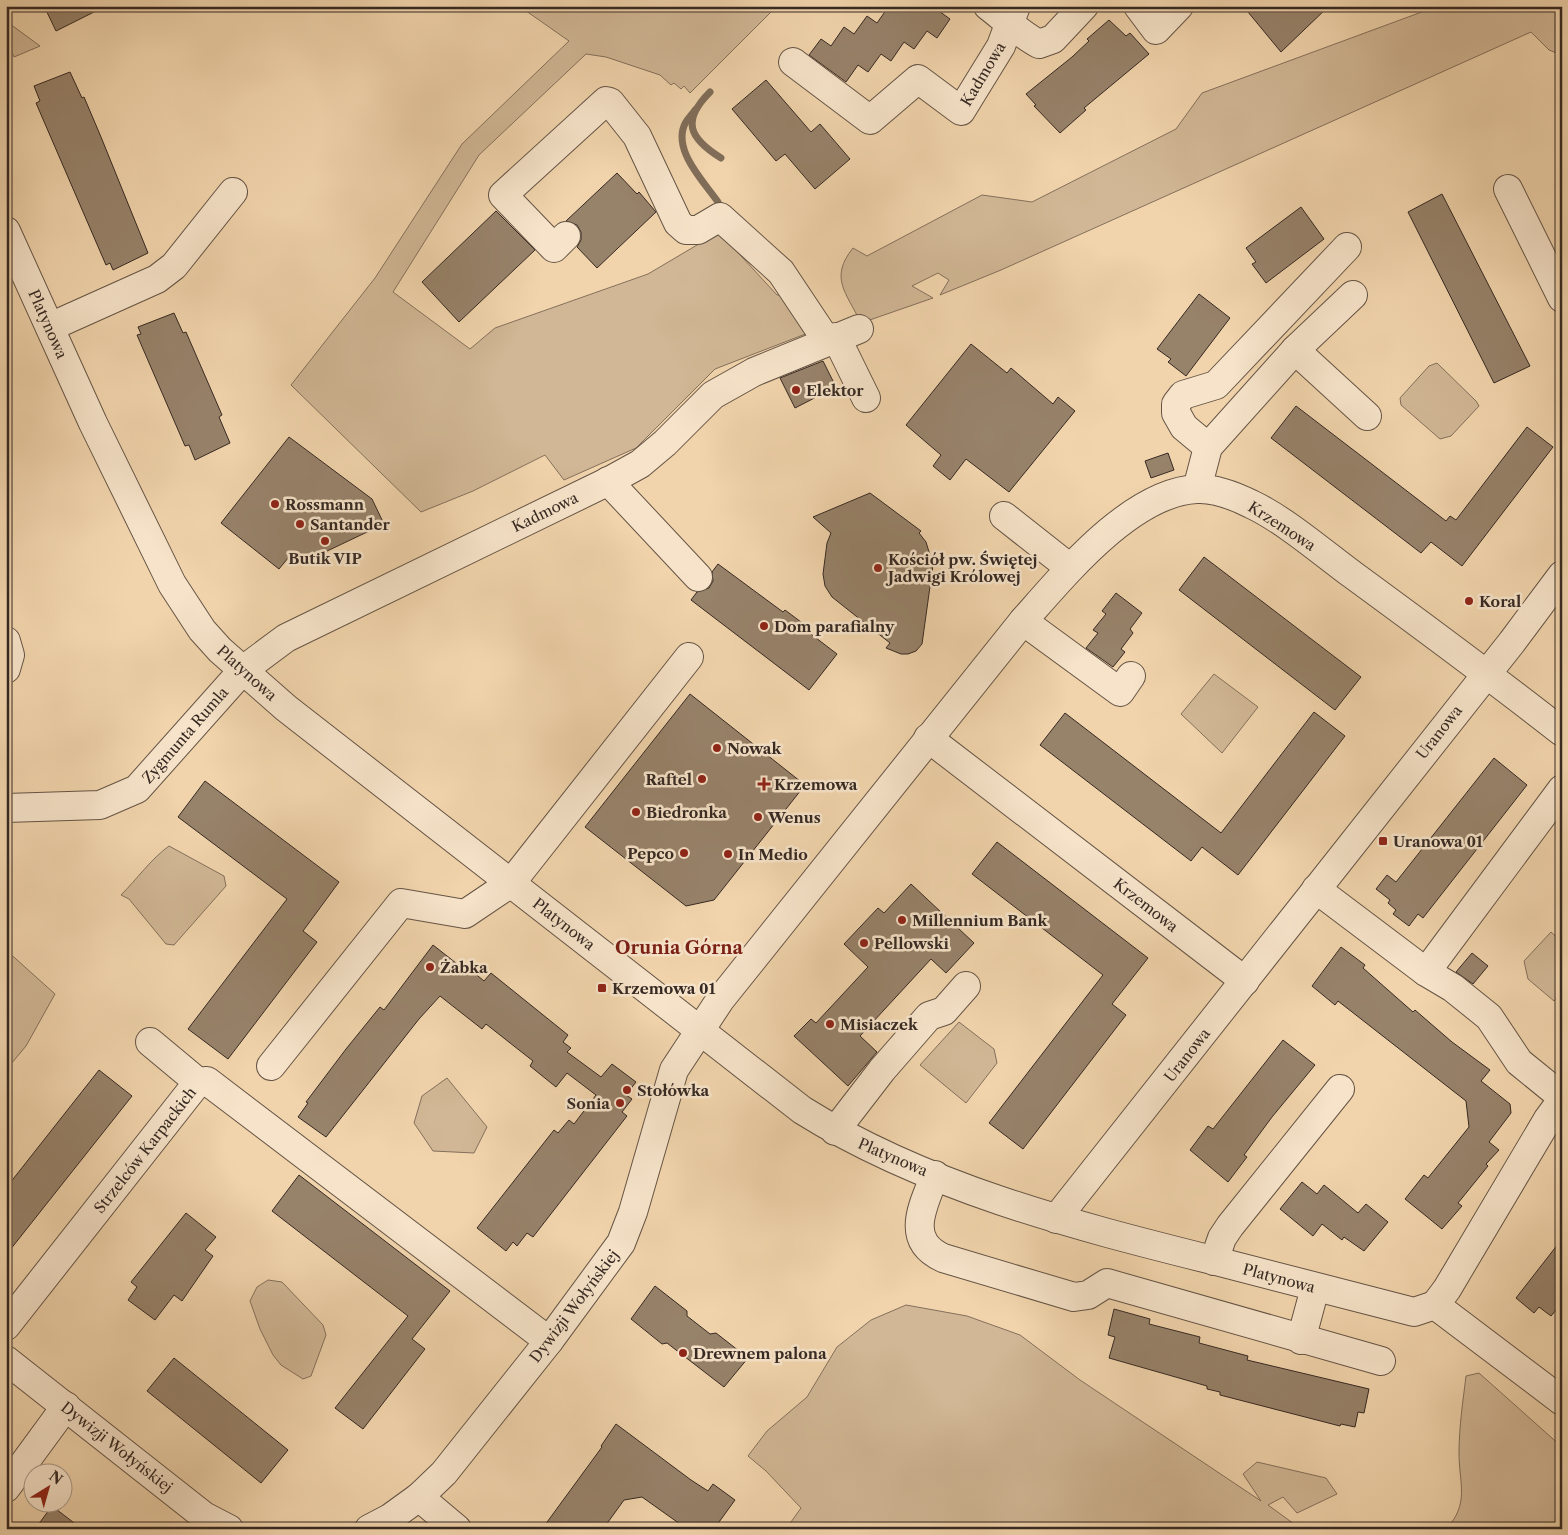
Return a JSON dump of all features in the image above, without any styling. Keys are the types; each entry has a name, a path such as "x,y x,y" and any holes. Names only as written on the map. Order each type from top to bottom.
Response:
{"street":[{"path":"988,6 1013,14 1022,35 1039,44 1053,39 1084,6"},
{"path":"1138,6 1156,30 1179,6"},
{"name":"Kadmowa","path":"793,62 870,120 918,79 961,111 1001,46 1013,14"},
{"path":"566,236 554,248 503,195 606,101 610,102 637,136 678,223 686,230 698,230 720,217 781,272 840,336 866,398"},
{"path":"1508,189 1562,298"},
{"path":"50,328 157,279 174,266 233,192"},
{"name":"Platynowa","path":"6,231 160,563 202,630 220,650 286,708 802,1110 835,1131 882,1155 1056,1219 1414,1312 1435,1305"},
{"path":"1208,447 1184,426 1176,413 1176,404 1182,395 1216,384 1347,248"},
{"path":"1197,489 1208,447 1295,350 1353,295"},
{"name":"Kadmowa","path":"243,670 286,638 640,464 666,443 713,395 754,372 840,336"},
{"path":"1295,350 1367,416"},
{"path":"608,481 698,577"},
{"name":"Krzemowa","path":"699,1031 720,1000 928,738 1070,568 1114,526 1165,496 1197,489 1220,492 1253,504 1293,531 1562,732"},
{"path":"1004,516 1070,568"},
{"name":"Uranowa","path":"1056,1219 1245,981 1562,575"},
{"path":"1024,621 1120,692 1131,676"},
{"path":"6,641 10,655 6,669"},
{"path":"270,1066 401,903 465,914 511,883 689,657"},
{"name":"Zygmunta Rumla","path":"6,808 100,805 137,789 243,670"},
{"name":"Krzemowa","path":"928,738 1245,981"},
{"path":"1426,972 1562,789"},
{"path":"1316,889 1426,972 1453,988 1489,1017 1519,1062 1562,1099 1548,1119 1447,1289 1435,1305 1562,1401"},
{"path":"835,1131 882,1070 929,1016 944,1011 966,986"},
{"name":"Dywizji Wołyńskiej","path":"369,1529 390,1518 419,1496 444,1473 549,1341 621,1244 649,1158 674,1070 699,1031"},
{"path":"150,1042 198,1082"},
{"name":"Strzelców Karpackich","path":"6,1326 198,1082 207,1081 549,1341"},
{"path":"1214,1261 1222,1238 1230,1226 1340,1089"},
{"path":"934,1175 918,1224 926,1247 943,1258 1074,1296 1088,1295 1108,1284 1301,1340 1381,1361"},
{"path":"1301,1340 1316,1288"},
{"name":"Dywizji Wołyńskiej","path":"6,1360 204,1516 229,1529"},
{"path":"6,1488 66,1406"},
{"path":"419,1496 457,1529"}],"shaded area":[{"path":"519,6 777,6 690,93 684,86 681,89 674,83 671,85 660,75 606,57 586,54 479,155 393,292 470,349 495,328 648,274 719,232 777,295 783,295 808,333 715,369 636,448 564,480 545,455 473,491 421,512 291,385 375,278 462,144 569,41"},
{"path":"1438,6 1562,6 1562,55 1549,50 1531,32 1001,270 940,295 949,280 938,273 912,286 933,298 861,323 842,285 841,277 842,268 853,248 867,256 982,195 1032,202 1176,129 1202,93"},
{"path":"6,21 40,46 14,57 6,40"},
{"path":"1437,363 1479,406 1451,436 1440,439 1401,405 1400,398 1429,366"},
{"path":"1214,674 1258,707 1222,753 1181,714"},
{"path":"169,846 224,876 226,886 174,945 166,944 129,899 121,895 150,863"},
{"path":"1551,932 1562,942 1562,991 1554,1001 1528,979 1524,961"},
{"path":"6,950 55,994 26,1046 6,1070"},
{"path":"959,1022 994,1049 997,1063 966,1103 920,1065"},
{"path":"447,1078 487,1127 474,1153 433,1151 414,1123 422,1096"},
{"path":"268,1280 282,1282 323,1325 326,1335 311,1376 303,1379 281,1365 273,1355 260,1329 250,1301 257,1287"},
{"path":"906,1305 967,1316 1020,1335 1080,1380 1261,1501 1243,1474 1257,1462 1326,1478 1337,1494 1297,1513 1283,1497 1268,1505 1301,1529 786,1529 801,1508 766,1471 748,1456 767,1431 807,1397 837,1347 871,1320"},
{"path":"1479,1373 1562,1447 1562,1529 1446,1529 1458,1511 1461,1502 1459,1443 1466,1376"}],"building":[{"path":"44,6 106,6 56,31"},
{"path":"889,6 932,6 950,19 937,38 927,31 914,49 904,42 891,61 881,54 868,72 858,65 846,82 809,55 821,39 831,46 844,27 854,34 867,16 877,23"},
{"path":"1243,6 1329,6 1281,52"},
{"path":"1109,20 1126,36 1130,33 1149,54 1084,108 1086,110 1060,133 1034,106 1036,105 1026,94 1072,57 1089,41 1087,39"},
{"path":"70,72 82,98 84,97 148,253 113,270 110,263 106,265 36,103 40,101 34,86"},
{"path":"766,80 811,132 820,124 850,159 815,189 785,154 776,161 732,109"},
{"path":"617,173 637,194 639,192 656,212 597,268 577,247 581,240 581,232 577,225 566,221"},
{"path":"1442,194 1530,366 1494,383 1408,212"},
{"path":"1301,207 1324,239 1266,283 1252,264 1256,262 1246,248"},
{"path":"496,211 535,250 459,322 422,282"},
{"path":"1199,294 1230,318 1186,376 1168,362 1171,359 1157,349"},
{"path":"174,313 183,333 186,332 222,415 219,417 230,443 195,460 189,445 185,446 137,335 141,334 138,327"},
{"path":"971,344 1007,373 1011,368 1053,404 1058,397 1075,411 1009,492 966,459 950,480 933,466 941,455 906,425"},
{"path":"823,361 836,387 795,408 780,378"},
{"path":"1296,406 1446,521 1450,516 1456,520 1527,427 1553,447 1462,566 1431,542 1421,553 1271,438"},
{"path":"289,437 372,499 384,524 304,562 293,552 279,569 221,523"},
{"path":"1168,453 1174,470 1151,478 1145,461"},
{"name":"Kościół pw. Świętej Jadwigi Królowej","path":"870,493 921,531 919,533 926,542 933,565 922,644 916,651 908,654 901,654 886,648 890,643 832,597 825,586 823,574 827,543 831,533 813,517"},
{"path":"1204,557 1361,677 1335,710 1179,590"},
{"name":"Dom parafialny","path":"718,564 783,612 785,610 805,625 803,628 837,654 809,690 691,600 697,592 709,588 713,581 712,572"},
{"path":"1116,593 1142,613 1130,629 1133,633 1121,649 1125,652 1113,667 1086,648 1098,633 1093,630 1106,614 1102,611"},
{"path":"690,694 805,785 714,900 686,906 585,827"},
{"path":"1314,712 1345,736 1238,875 1202,847 1191,861 1040,745 1065,713 1221,833"},
{"path":"1494,758 1527,785 1423,918 1418,914 1409,926 1393,914 1396,910 1388,903 1390,900 1376,889 1387,875 1396,882"},
{"path":"205,781 339,882 303,931 317,942 228,1059 188,1029 287,899 178,817"},
{"path":"997,842 1148,958 1112,1004 1126,1015 1023,1149 989,1123 1103,975 972,874"},
{"path":"911,884 974,943 946,973 931,959 860,1036 877,1052 848,1086 794,1036 811,1019 816,1023 868,967 844,944 878,908 884,913"},
{"path":"433,945 470,974 472,971 484,981 491,973 568,1035 563,1042 571,1048 567,1052 601,1077 612,1064 636,1082 626,1095 632,1099 622,1112 627,1116 533,1237 527,1233 517,1246 513,1242 506,1251 477,1228 554,1130 558,1133 569,1120 574,1124 596,1095 567,1073 556,1087 530,1066 533,1061 486,1024 482,1029 440,996 419,1019 326,1137 298,1117 308,1103 306,1102 346,1049 380,1007 384,1010"},
{"path":"1341,947 1365,965 1363,968 1413,1012 1415,1010 1452,1042 1490,1070 1481,1081 1510,1104 1511,1113 1489,1142 1499,1150 1486,1164 1488,1166 1458,1203 1462,1206 1442,1229 1405,1199 1424,1175 1428,1178 1469,1127 1466,1101 1338,1001 1335,1005 1312,986"},
{"path":"1472,953 1488,966 1473,984 1456,972"},
{"path":"1283,1040 1315,1065 1272,1117 1244,1155 1247,1157 1228,1182 1190,1150 1208,1126 1213,1129"},
{"path":"99,1070 132,1096 6,1255 6,1188"},
{"path":"299,1175 450,1291 412,1339 425,1349 363,1429 335,1408 408,1316 272,1211"},
{"path":"1302,1182 1317,1194 1324,1185 1358,1213 1366,1204 1388,1222 1364,1251 1344,1237 1342,1240 1322,1224 1313,1236 1280,1209"},
{"path":"186,1213 216,1237 205,1250 213,1256 182,1301 174,1295 155,1320 128,1300 137,1287 131,1282"},
{"path":"1562,1239 1562,1303 1551,1316 1539,1307 1534,1313 1516,1298"},
{"path":"655,1286 687,1311 687,1316 710,1334 716,1333 748,1358 724,1387 667,1343 662,1344 631,1319"},
{"path":"1114,1309 1150,1319 1149,1324 1200,1337 1199,1343 1248,1356 1247,1360 1369,1389 1364,1413 1358,1412 1355,1427 1341,1424 1340,1426 1220,1395 1220,1392 1207,1389 1207,1386 1109,1358 1115,1337 1108,1335"},
{"path":"174,1358 288,1450 261,1483 147,1391"},
{"path":"616,1424 708,1491 713,1484 735,1500 714,1529 687,1529 642,1497 624,1500 603,1529 542,1529 602,1447"},
{"path":"48,1512 60,1512 82,1529 35,1529"}],"waterway":[{"path":"710,92 695,112 692,120 693,128 696,136 702,143 721,158"},
{"path":"695,110 684,126 683,146 698,176 718,202"}],"place":[{"name":"Elektor","path":"796,390"},
{"name":"Rossmann","path":"275,504"},
{"name":"Santander","path":"300,524"},
{"name":"Butik VIP","path":"325,541"},
{"name":"Kościół pw. Świętej Jadwigi Królowej","path":"878,568"},
{"name":"Koral","path":"1469,601"},
{"name":"Dom parafialny","path":"764,626"},
{"name":"Nowak","path":"717,748"},
{"name":"Raftel","path":"702,779"},
{"name":"Krzemowa","path":"764,784"},
{"name":"Biedronka","path":"636,812"},
{"name":"Wenus","path":"758,817"},
{"name":"Uranowa 01","path":"1383,841"},
{"name":"Pepco","path":"684,853"},
{"name":"In Medio","path":"728,854"},
{"name":"Millennium Bank","path":"902,920"},
{"name":"Pellowski","path":"864,943"},
{"name":"Żabka","path":"430,967"},
{"name":"Krzemowa 01","path":"602,988"},
{"name":"Misiaczek","path":"830,1024"},
{"name":"Stołówka","path":"627,1090"},
{"name":"Sonia","path":"620,1103"},
{"name":"Drewnem palona","path":"683,1353"}],"district":[{"name":"Orunia Górna","path":"679,948"}]}
